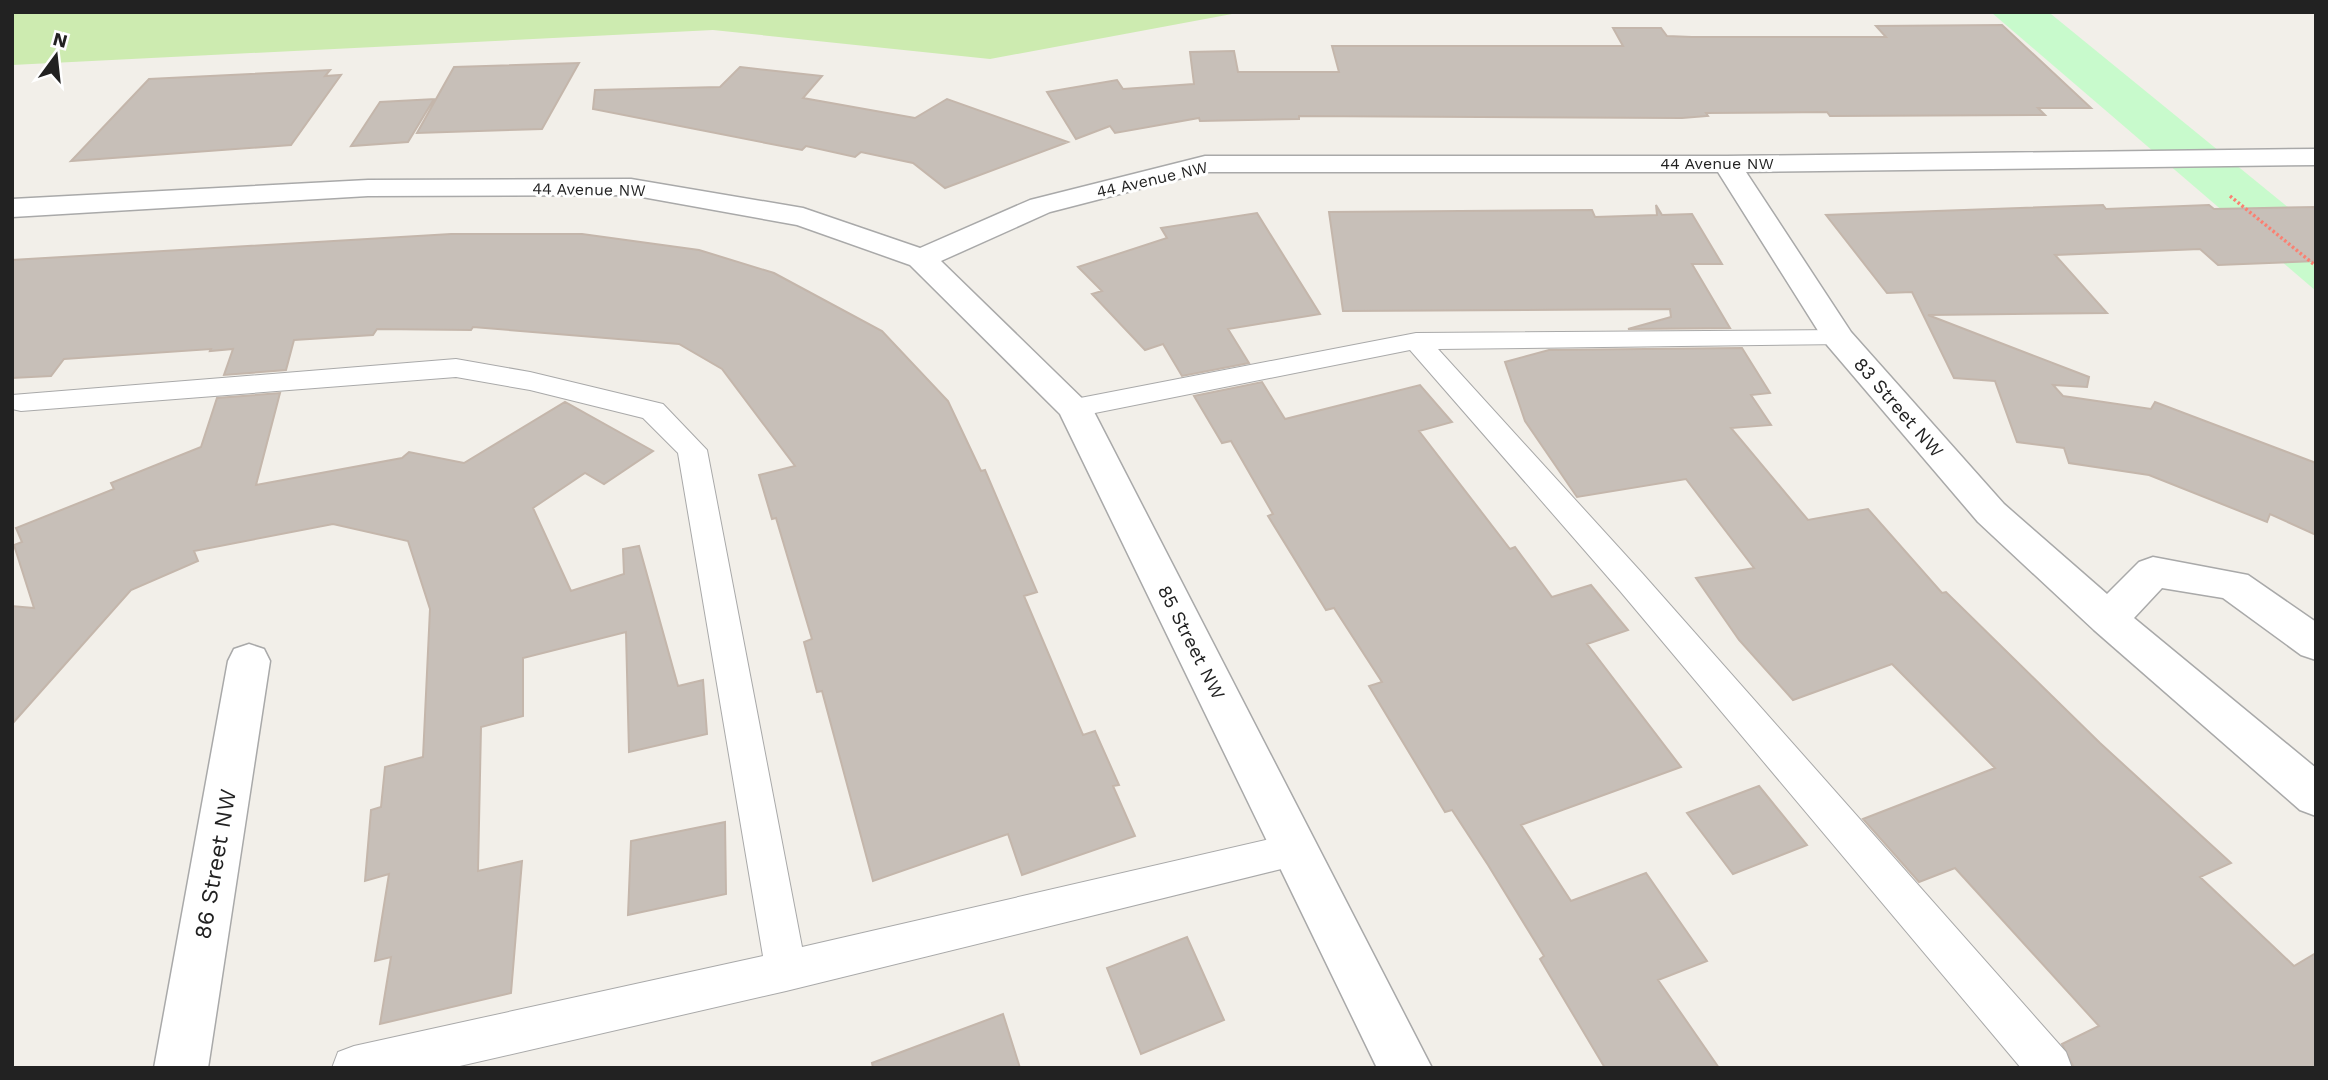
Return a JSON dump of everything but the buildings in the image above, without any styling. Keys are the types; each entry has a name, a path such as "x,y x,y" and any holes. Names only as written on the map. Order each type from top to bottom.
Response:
{"street":[{"name":"44 Avenue NW","path":"12,208 368,188 631,187 803,217 921,259 1040,206 1205,164 1727,164 2316,157"},
{"name":"83 Street NW","path":"1727,164 1839,338 1991,513 2108,619 2316,796"},
{"name":"85 Street NW","path":"921,259 1075,408 1405,1068"},
{"path":"2108,619 2153,572 2234,585 2316,644"},
{"name":"86 Street NW","path":"181,1068 249,661"}],"lane":[{"path":"1075,408 1416,341 1839,338"},
{"path":"1416,341 1631,582 2050,1068"},
{"path":"15,405 456,368 530,381 653,411 692,450 786,971"},
{"path":"354,1068 786,971 1296,850"}],"path":[{"path":"2224,190 2316,266"}],"green space":[{"path":"12,12 2316,14 1232,14 990,59 713,30 12,65"},
{"path":"1992,13 2051,14 2316,230 2316,291"}]}
